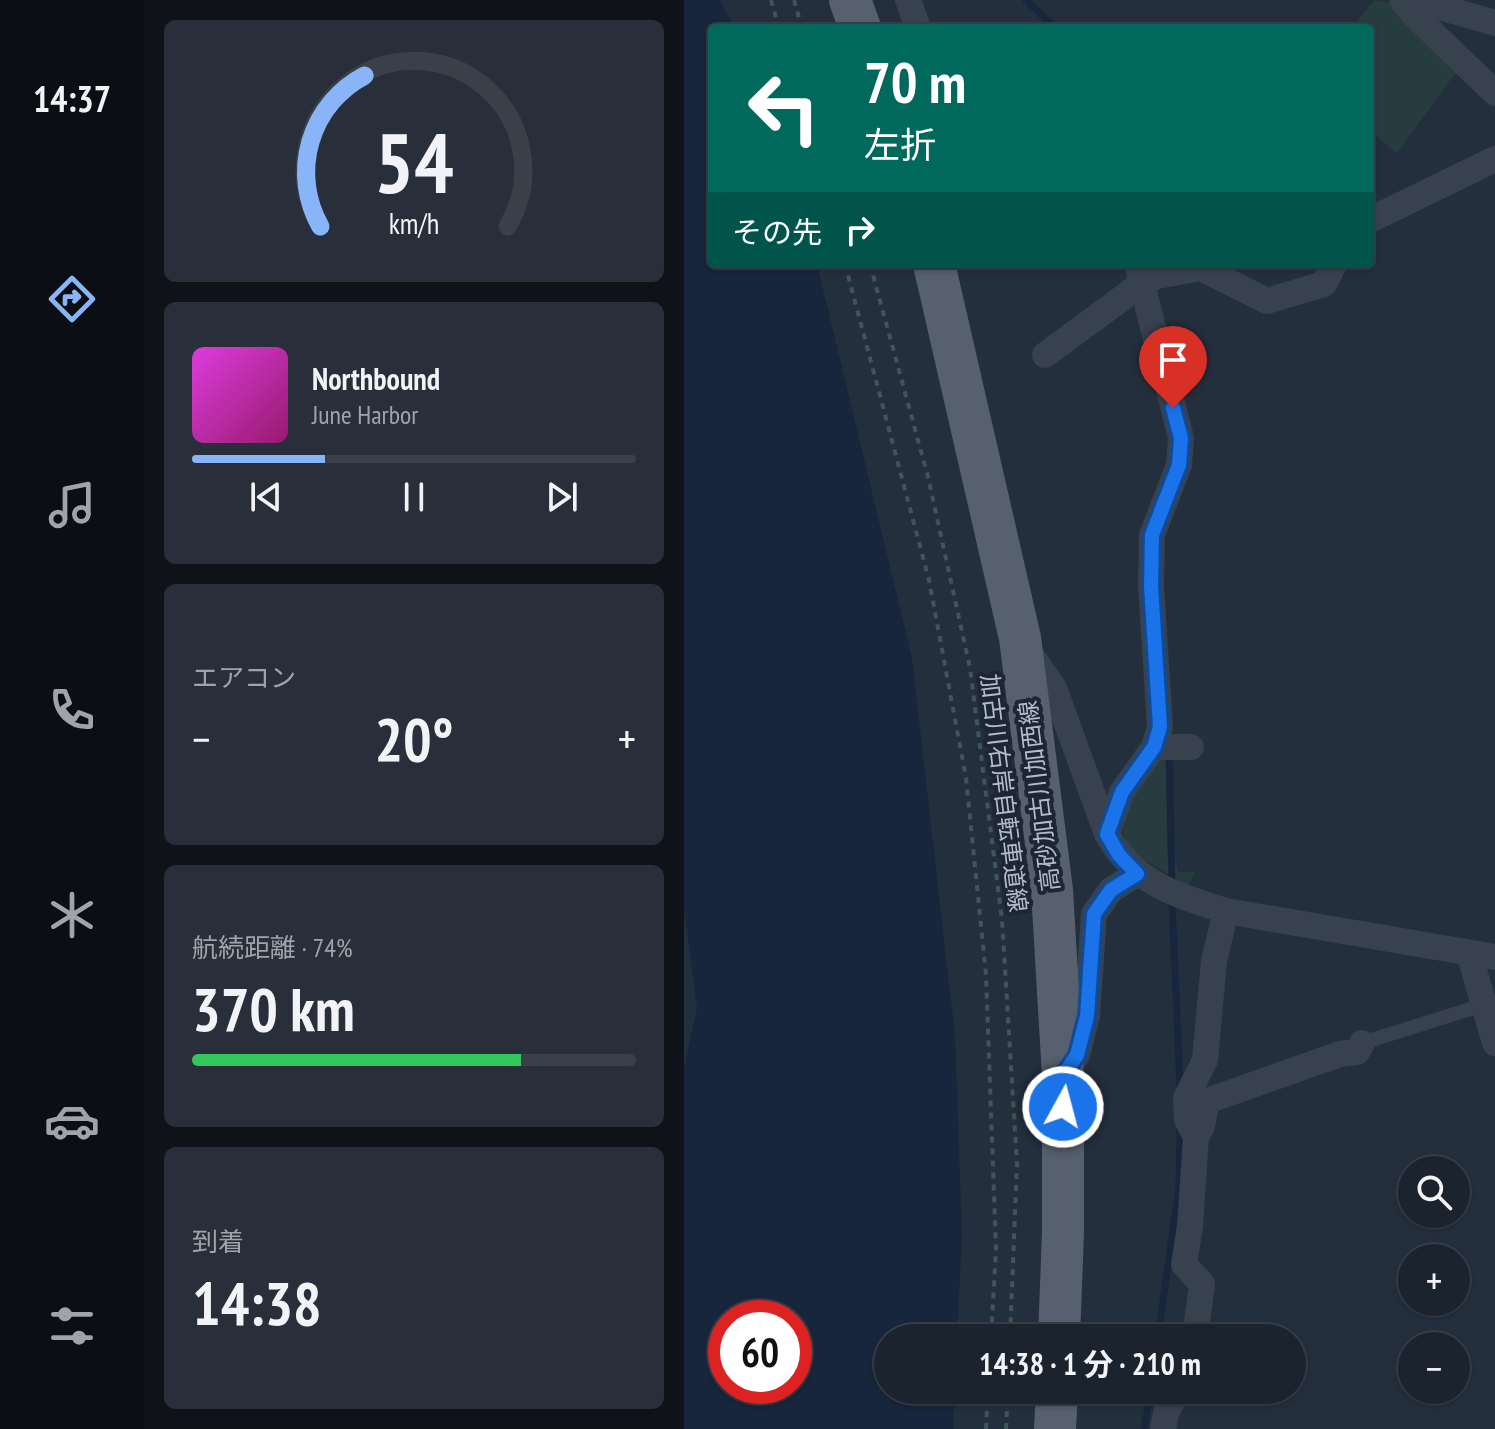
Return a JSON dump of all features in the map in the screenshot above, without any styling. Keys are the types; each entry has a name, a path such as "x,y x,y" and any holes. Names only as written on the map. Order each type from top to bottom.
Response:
{"main road":[{"path":"850,0 859,24"},
{"name":"高砂加古川加西線","path":"935,268 1020,638 1052,890 1063,1076 1060,1324"},
{"path":"1055,1429 1056,1404"}],"street":[{"path":"908,0 917,24"},
{"path":"1402,0 1495,93"},
{"path":"1415,0 1495,23"},
{"path":"1374,218 1495,159"},
{"path":"1045,355 1145,277 1192,268"},
{"path":"1207,268 1267,301 1324,284 1332,268"},
{"path":"1107,834 1122,792 1172,748 1160,727 1151,586 1152,535 1179,465 1181,438 1145,277"},
{"path":"1020,638 1054,688 1107,834 1119,855 1137,874 1188,899 1226,911 1495,957"},
{"path":"1063,1076 1077,1055 1087,1016 1094,914 1111,890 1137,874"},
{"path":"1197,1324 1202,1284 1184,1264 1196,1137 1202,1126 1207,1101 1205,1060 1214,961 1226,911"},
{"path":"1469,953 1495,1043"},
{"path":"1207,1101 1326,1059 1357,1052 1362,1043"},
{"path":"1196,1137 1187,1120 1186,1098 1205,1060"},
{"path":"1163,1429 1171,1404"}],"lane":[{"path":"1362,1043 1483,1005"}],"path":[{"path":"771,0 778,24"},
{"path":"794,0 801,24"},
{"path":"846,268 929,580 966,778 986,975 996,1249 992,1324"},
{"name":"加古川右岸自転車道線","path":"871,268 928,477 970,668 1002,920 1017,1163 1011,1324"},
{"path":"986,1429 987,1404"},
{"path":"1006,1429 1007,1404"}],"green space":[{"path":"1374,0 1393,4 1462,64 1397,153 1374,134 1374,24 1355,24"},
{"path":"1166,755 1168,859 1176,863 1178,872 1195,872 1188,886 1134,853 1126,842 1122,827 1136,779"}],"water":[{"path":"684,0 720,0 735,24 708,24 708,268 818,268 912,658 955,1036 962,1234 958,1324 874,1324 874,1404 954,1404 953,1429 684,1429 684,1066 697,1008 684,908"}],"waterway":[{"path":"1026,0 1051,24"},
{"path":"1169,752 1172,884"},
{"path":"1172,900 1180,1087"},
{"path":"1160,1324 1179,1186 1180,1128"},
{"path":"1144,1429 1148,1404"}],"route":[{"path":"1063,1107 1063,1076 1077,1055 1087,1016 1094,914 1111,890 1137,874 1119,855 1107,834 1122,792 1154,747 1160,727 1151,586 1152,535 1179,465 1181,438 1173,408"}]}
